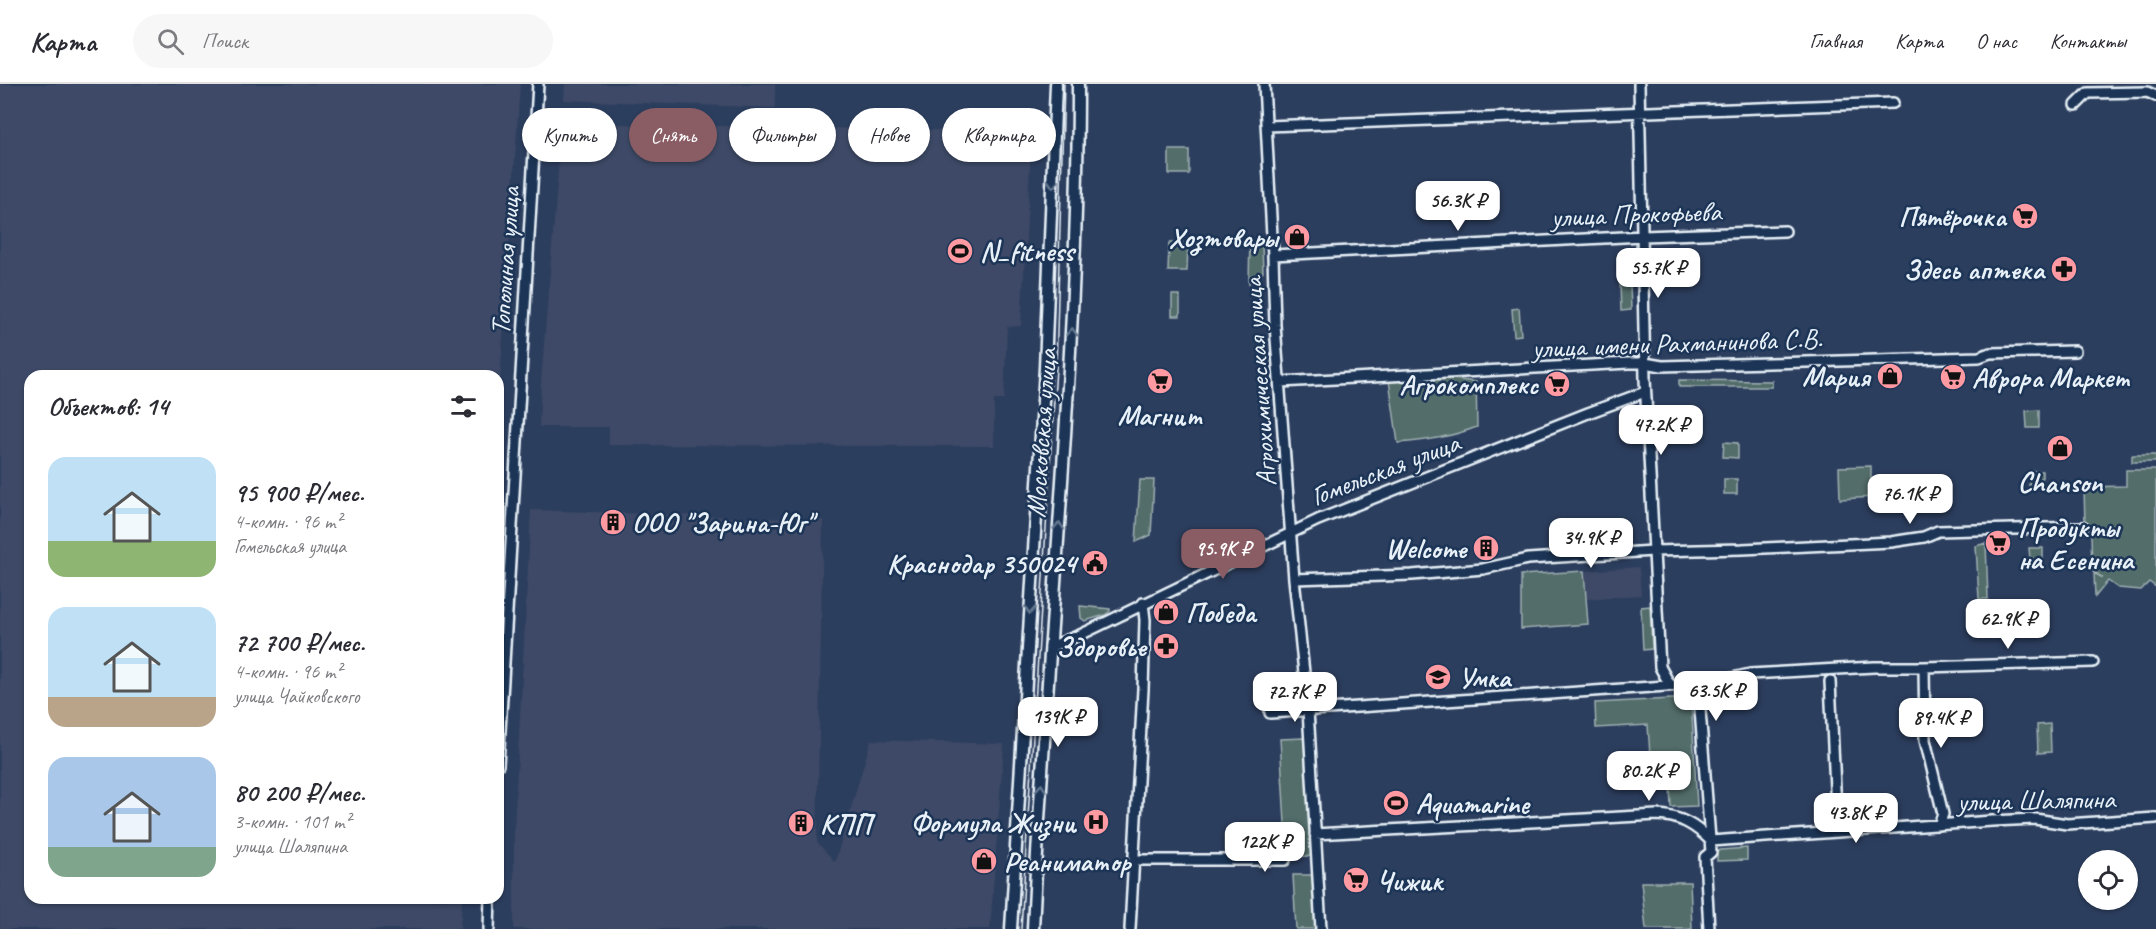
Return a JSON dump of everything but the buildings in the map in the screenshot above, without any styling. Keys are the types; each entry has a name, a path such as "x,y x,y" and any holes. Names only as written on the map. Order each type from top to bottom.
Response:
{"street":[{"name":"Тополиная улица","path":"504,663 538,84"},
{"name":"Московская улица","path":"1011,929 1046,368 1056,84"},
{"name":"Московская улица","path":"1033,929 1073,327 1078,84"},
{"name":"Агрохимическая улица","path":"1263,84 1274,255 1275,325 1294,579 1308,710 1321,929"},
{"path":"1639,84 1645,363 1653,551 1660,667 1670,685"},
{"path":"2076,105 2088,93 2147,92 2156,96"},
{"path":"1267,126 1893,103"},
{"name":"улица Прокофьева","path":"1274,255 1785,231"},
{"name":"улица имени Рахманинова С.В.","path":"1280,382 1645,363 1662,366 1714,365 1979,357 1990,353 2075,351"},
{"name":"Гомельская улица","path":"1050,647 1080,635 1291,531 1646,392"},
{"path":"1294,579 1412,575 1483,569 1528,559 1653,551 1890,542 1924,537 1938,531 2084,527"},
{"path":"1130,929 1143,689 1145,620 1143,603"},
{"path":"1270,713 1698,684 1750,674 1874,666 1924,667 2093,662"},
{"path":"1924,667 1925,740 1943,814 1939,825"},
{"path":"1830,681 1837,832"},
{"path":"1698,684 1711,841 1711,852 1705,857 1709,929"},
{"path":"1315,834 1657,815 1671,816 1697,827 1711,841"},
{"name":"улица Шаляпина","path":"1711,841 2035,819 2067,824 2156,818"},
{"path":"1134,860 1285,860"},
{"path":"489,929 490,904"}],"shaded area":[{"path":"0,84 520,84 501,370 24,370 24,904 462,904 460,929 0,929"},
{"path":"565,84 775,84 775,108 564,100"},
{"path":"617,124 629,124 629,162 717,162 717,126 729,126 729,162 836,162 836,128 848,128 848,162 930,162 930,130 942,130 942,162 1030,162 1021,326 1007,327 1004,400 994,400 994,446 609,445 609,427 539,427 559,162 617,162"},
{"path":"531,510 823,520 817,842 835,862 871,740 1004,744 990,929 514,929 514,829"},
{"path":"1639,567 1641,595 1586,599 1584,571"}],"green space":[{"path":"1169,150 1189,150 1189,174 1169,174"},
{"path":"1250,237 1253,242 1262,244 1263,272 1257,281 1253,280 1249,283"},
{"path":"1169,243 1188,243 1187,271 1168,271"},
{"path":"1630,283 1631,310 1621,311 1620,284"},
{"path":"1172,295 1180,295 1180,316 1172,316"},
{"path":"1519,308 1521,335 1514,336 1512,309"},
{"path":"1437,377 1476,382 1477,427 1438,438 1398,443 1389,380"},
{"path":"1679,380 1772,381 1772,387 1679,387"},
{"path":"2039,410 2039,428 2027,428 2026,411"},
{"path":"1724,442 1738,443 1738,458 1723,457"},
{"path":"2132,455 2156,455 2156,462 2132,462"},
{"path":"1871,466 1871,483 1875,484 1875,497 1840,499 1839,467"},
{"path":"2126,470 2156,470 2156,587 2149,582 2141,590 2118,588 2108,581 2095,597 2094,573 2103,578 2092,570 2091,535 2085,525 2084,487 2126,486"},
{"path":"2029,471 2042,471 2042,488 2029,488"},
{"path":"1724,479 1737,479 1737,494 1724,494"},
{"path":"1140,480 1154,480 1151,535 1136,542"},
{"path":"1986,543 1988,599 1979,599 1976,546"},
{"path":"2029,548 2043,548 2043,559 2030,559"},
{"path":"1584,571 1588,624 1521,629 1521,575"},
{"path":"1080,606 1110,609 1110,611 1105,615 1085,621 1081,618"},
{"path":"1650,606 1652,649 1643,650 1641,607"},
{"path":"1691,698 1697,806 1671,807 1670,786 1652,786 1648,725 1596,728 1595,703"},
{"path":"2050,724 2051,752 2038,753 2037,725"},
{"path":"1304,738 1311,856 1287,857 1280,739"},
{"path":"1747,848 1747,860 1717,861 1717,852 1720,850"},
{"path":"1293,875 1315,875 1317,929 1296,929"},
{"path":"1641,882 1690,882 1692,929 1646,929"}],"tram line":[{"path":"1021,929 1056,368 1064,84"}],"place":[{"name":"Пятёрочка","path":"2025,216"},
{"name":"Хозтовары","path":"1297,237"},
{"name":"N_fitness","path":"960,251"},
{"name":"Здесь аптека","path":"2064,269"},
{"name":"Мария","path":"1890,376"},
{"name":"Аврора Маркет","path":"1953,377"},
{"name":"Магнит","path":"1160,381"},
{"name":"Агрокомплекс","path":"1557,384"},
{"name":"Chanson","path":"2060,448"},
{"name":"ООО \"Зарина-Юг\"","path":"613,522"},
{"name":"Продукты на Есенина","path":"1998,543"},
{"name":"Welcome","path":"1486,548"},
{"name":"Краснодар 350024","path":"1095,563"},
{"name":"Победа","path":"1166,612"},
{"name":"Здоровье","path":"1166,646"},
{"name":"Умка","path":"1438,677"},
{"name":"Aquamarine","path":"1396,803"},
{"name":"Формула Жизни","path":"1096,822"},
{"name":"КПП","path":"801,823"},
{"name":"Реаниматор","path":"984,861"},
{"name":"Чижик","path":"1356,880"}]}
